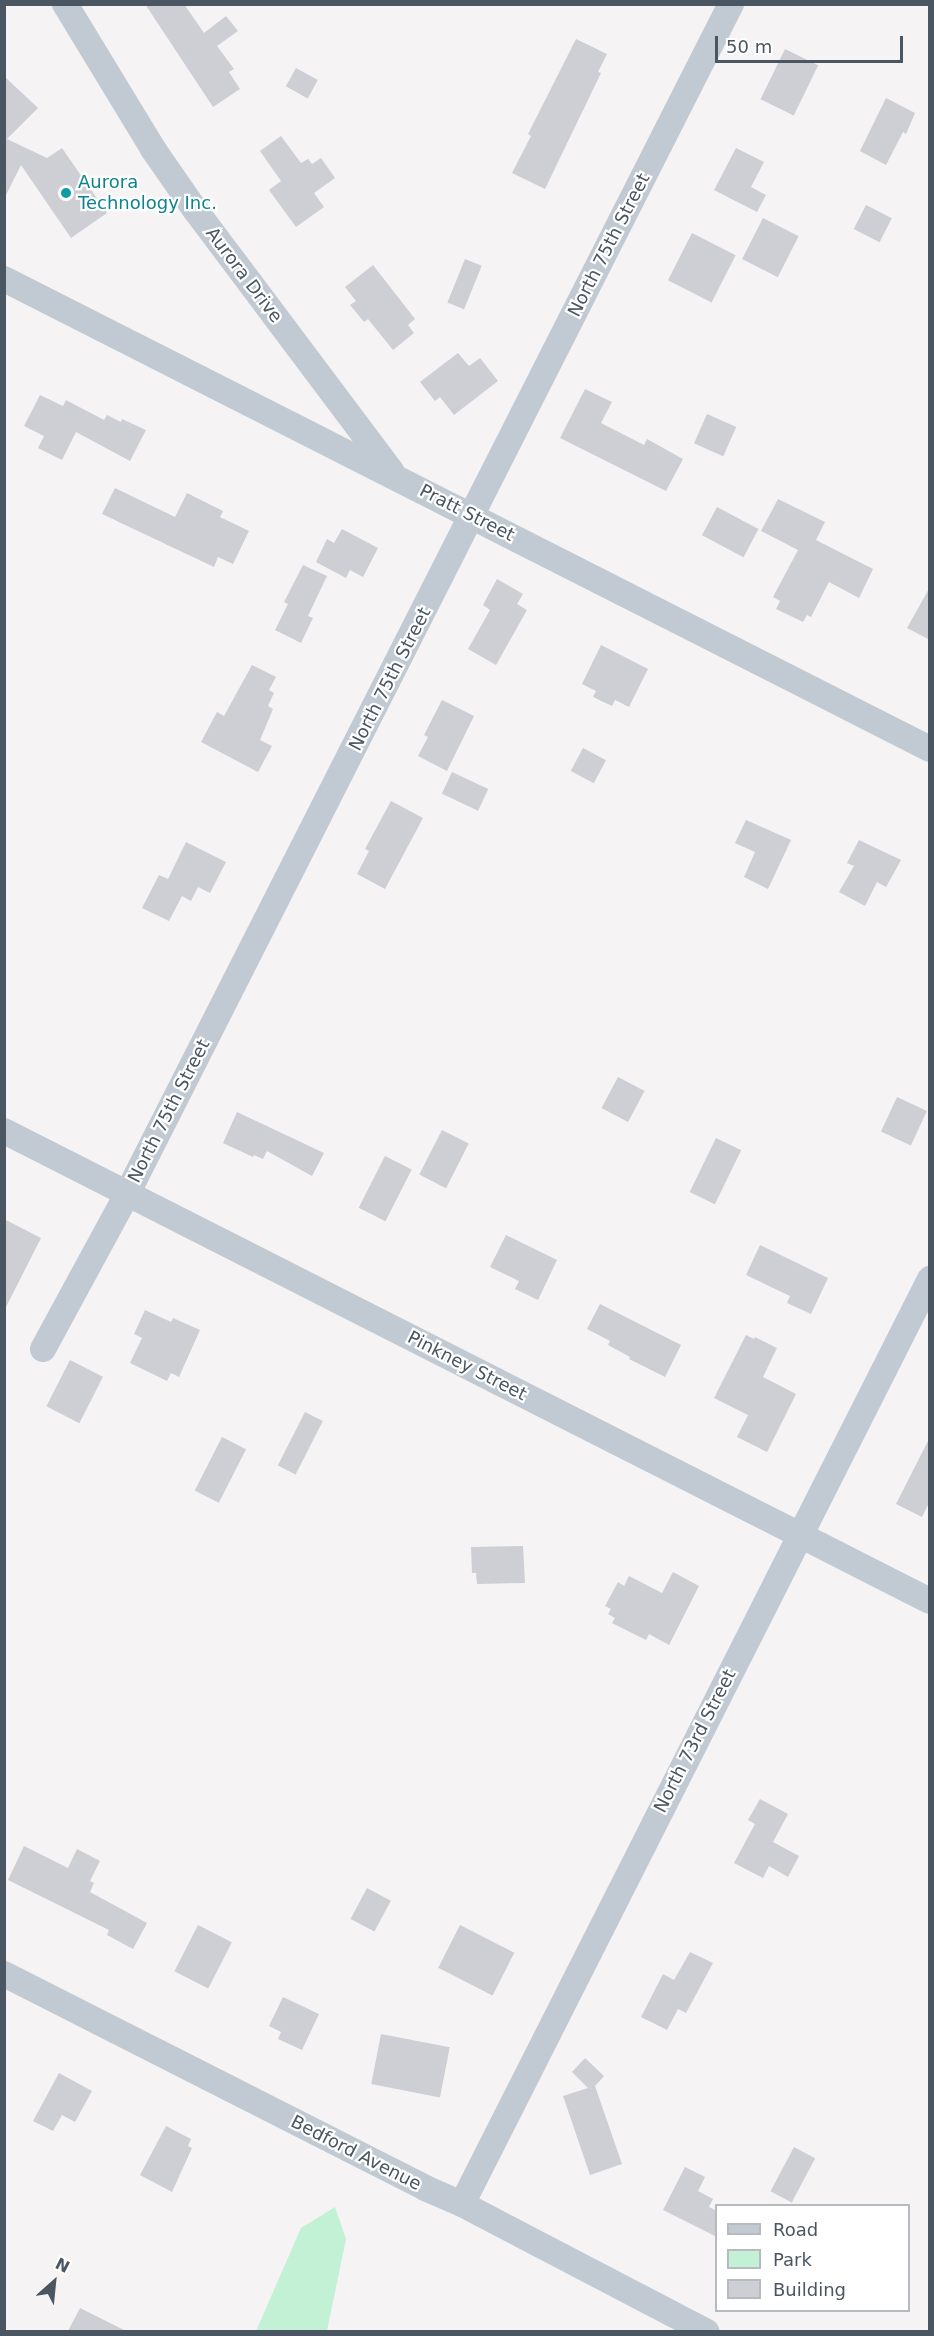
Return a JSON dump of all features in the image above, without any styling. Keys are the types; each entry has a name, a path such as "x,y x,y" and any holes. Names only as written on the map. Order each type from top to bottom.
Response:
{"street":[{"name":"Aurora Drive","path":"65,4 153,149 196,211 396,477"},
{"name":"North 75th Street","path":"43,1349 127,1194 731,4"},
{"name":"Pratt Street","path":"4,279 930,749"},
{"name":"Pinkney Street","path":"4,1131 930,1600"},
{"name":"North 73rd Street","path":"462,2204 930,1279"},
{"name":"Bedford Avenue","path":"4,1974 425,2188 462,2204 707,2331"}],"green space":[{"path":"335,2207 346,2239 327,2331 256,2331 301,2228"}],"building":[{"path":"145,4 184,4 204,33 226,16 238,31 217,46 234,69 229,72 240,89 213,107"},
{"path":"576,39 607,54 598,72 601,73 545,189 512,173 531,136 528,134"},
{"path":"785,49 818,65 794,116 760,99"},
{"path":"296,68 318,80 308,98 286,86"},
{"name":"Aurora Technology Inc.","path":"4,76 38,108 7,139 47,158 62,148 107,213 71,238 21,165 4,199"},
{"path":"886,98 915,113 906,134 903,132 886,165 860,151"},
{"path":"281,136 301,163 308,159 312,164 321,158 335,178 314,193 324,207 296,227 269,190 281,181 260,151"},
{"path":"736,148 764,162 751,187 766,195 757,212 714,190"},
{"path":"866,205 892,218 880,242 854,229"},
{"path":"763,218 799,236 778,277 742,259"},
{"path":"692,233 736,255 712,302 668,280"},
{"path":"465,259 482,266 464,309 447,303"},
{"path":"373,265 415,319 408,325 414,333 393,350 368,319 364,322 350,305 356,301 345,287"},
{"path":"458,353 469,366 480,358 498,381 454,415 440,397 435,401 420,382"},
{"path":"585,389 612,402 601,423 644,445 647,439 683,459 666,491 560,438"},
{"path":"40,395 63,406 66,400 104,420 107,415 146,430 130,461 76,432 62,460 38,448 44,436 24,426"},
{"path":"707,414 736,427 723,456 694,443"},
{"path":"115,488 175,517 187,493 223,511 220,517 249,531 233,564 218,557 214,567 102,514"},
{"path":"778,499 825,522 816,540 873,569 859,598 829,582 811,617 807,615 803,622 776,609 780,601 773,597 798,550 761,531"},
{"path":"717,507 758,529 743,557 702,535"},
{"path":"342,529 378,548 363,577 350,570 346,578 316,562 327,539 334,543"},
{"path":"303,565 327,576 308,616 313,618 301,643 275,630 288,604 284,602"},
{"path":"497,579 523,594 517,604 527,610 496,665 468,649 490,610 483,605"},
{"path":"930,587 930,640 907,628"},
{"path":"601,645 648,669 629,707 615,700 612,706 593,697 596,691 582,684"},
{"path":"252,665 276,677 269,690 274,693 268,706 273,709 260,740 272,746 258,772 201,742 217,712 224,716"},
{"path":"442,700 474,716 447,771 418,756 428,737 424,735"},
{"path":"583,748 606,760 594,783 571,771"},
{"path":"452,772 488,789 478,811 442,794"},
{"path":"391,801 423,818 385,889 357,874 369,851 365,849"},
{"path":"746,820 791,840 768,889 744,877 755,852 735,843"},
{"path":"859,840 901,860 886,887 877,882 865,906 839,892 854,866 847,863"},
{"path":"186,842 226,862 210,893 198,887 191,901 182,896 169,921 142,908 159,875 168,879"},
{"path":"618,1077 644,1091 628,1122 602,1108"},
{"path":"897,1097 927,1111 911,1145 881,1131"},
{"path":"237,1112 324,1153 312,1176 267,1151 263,1159 254,1155 253,1157 223,1143"},
{"path":"442,1130 469,1144 446,1188 419,1175"},
{"path":"716,1138 741,1150 715,1204 690,1192"},
{"path":"385,1156 412,1170 385,1221 359,1208"},
{"path":"4,1219 41,1238 4,1311"},
{"path":"506,1235 557,1260 538,1300 515,1289 519,1281 490,1267"},
{"path":"760,1245 828,1278 811,1314 787,1303 790,1296 746,1275"},
{"path":"600,1304 681,1345 665,1377 629,1359 630,1357 608,1345 610,1341 587,1329"},
{"path":"145,1310 171,1322 173,1318 200,1330 179,1377 171,1373 167,1381 130,1363 142,1338 134,1334"},
{"path":"746,1335 777,1348 763,1377 796,1394 767,1452 737,1437 748,1415 714,1398"},
{"path":"70,1360 103,1377 79,1423 46,1406"},
{"path":"305,1412 323,1421 296,1475 278,1465"},
{"path":"222,1437 246,1449 219,1503 195,1490"},
{"path":"930,1437 930,1501 922,1517 896,1504"},
{"path":"523,1546 525,1583 477,1584 476,1573 472,1573 471,1547"},
{"path":"673,1572 699,1586 669,1645 649,1634 646,1640 612,1623 615,1618 608,1614 611,1609 605,1606 618,1582 624,1586 629,1576 662,1593"},
{"path":"760,1799 788,1814 773,1842 799,1856 788,1877 769,1866 763,1878 734,1863 755,1824 748,1820"},
{"path":"24,1846 68,1868 77,1849 100,1861 90,1881 94,1883 90,1892 147,1923 133,1949 107,1935 109,1930 8,1880"},
{"path":"367,1888 391,1901 374,1932 351,1919"},
{"path":"198,1925 232,1942 208,1989 174,1971"},
{"path":"460,1925 514,1953 493,1995 438,1968"},
{"path":"690,1952 713,1963 686,2013 678,2009 667,2030 641,2017 663,1974 674,1980"},
{"path":"283,1997 319,2014 302,2050 278,2039 281,2032 269,2026"},
{"path":"381,2034 450,2047 440,2097 371,2084"},
{"path":"585,2058 604,2076 595,2086 622,2164 590,2175 563,2096 588,2088 572,2072"},
{"path":"59,2073 92,2091 75,2122 62,2115 53,2131 33,2121"},
{"path":"166,2126 191,2139 188,2146 192,2148 172,2192 140,2175"},
{"path":"794,2147 815,2158 792,2202 771,2191"},
{"path":"685,2167 705,2177 698,2191 713,2199 709,2207 715,2210 715,2236 663,2210"},
{"path":"80,2308 126,2331 68,2331"}],"place":[{"name":"Aurora Technology Inc.","path":"66,193"}]}
